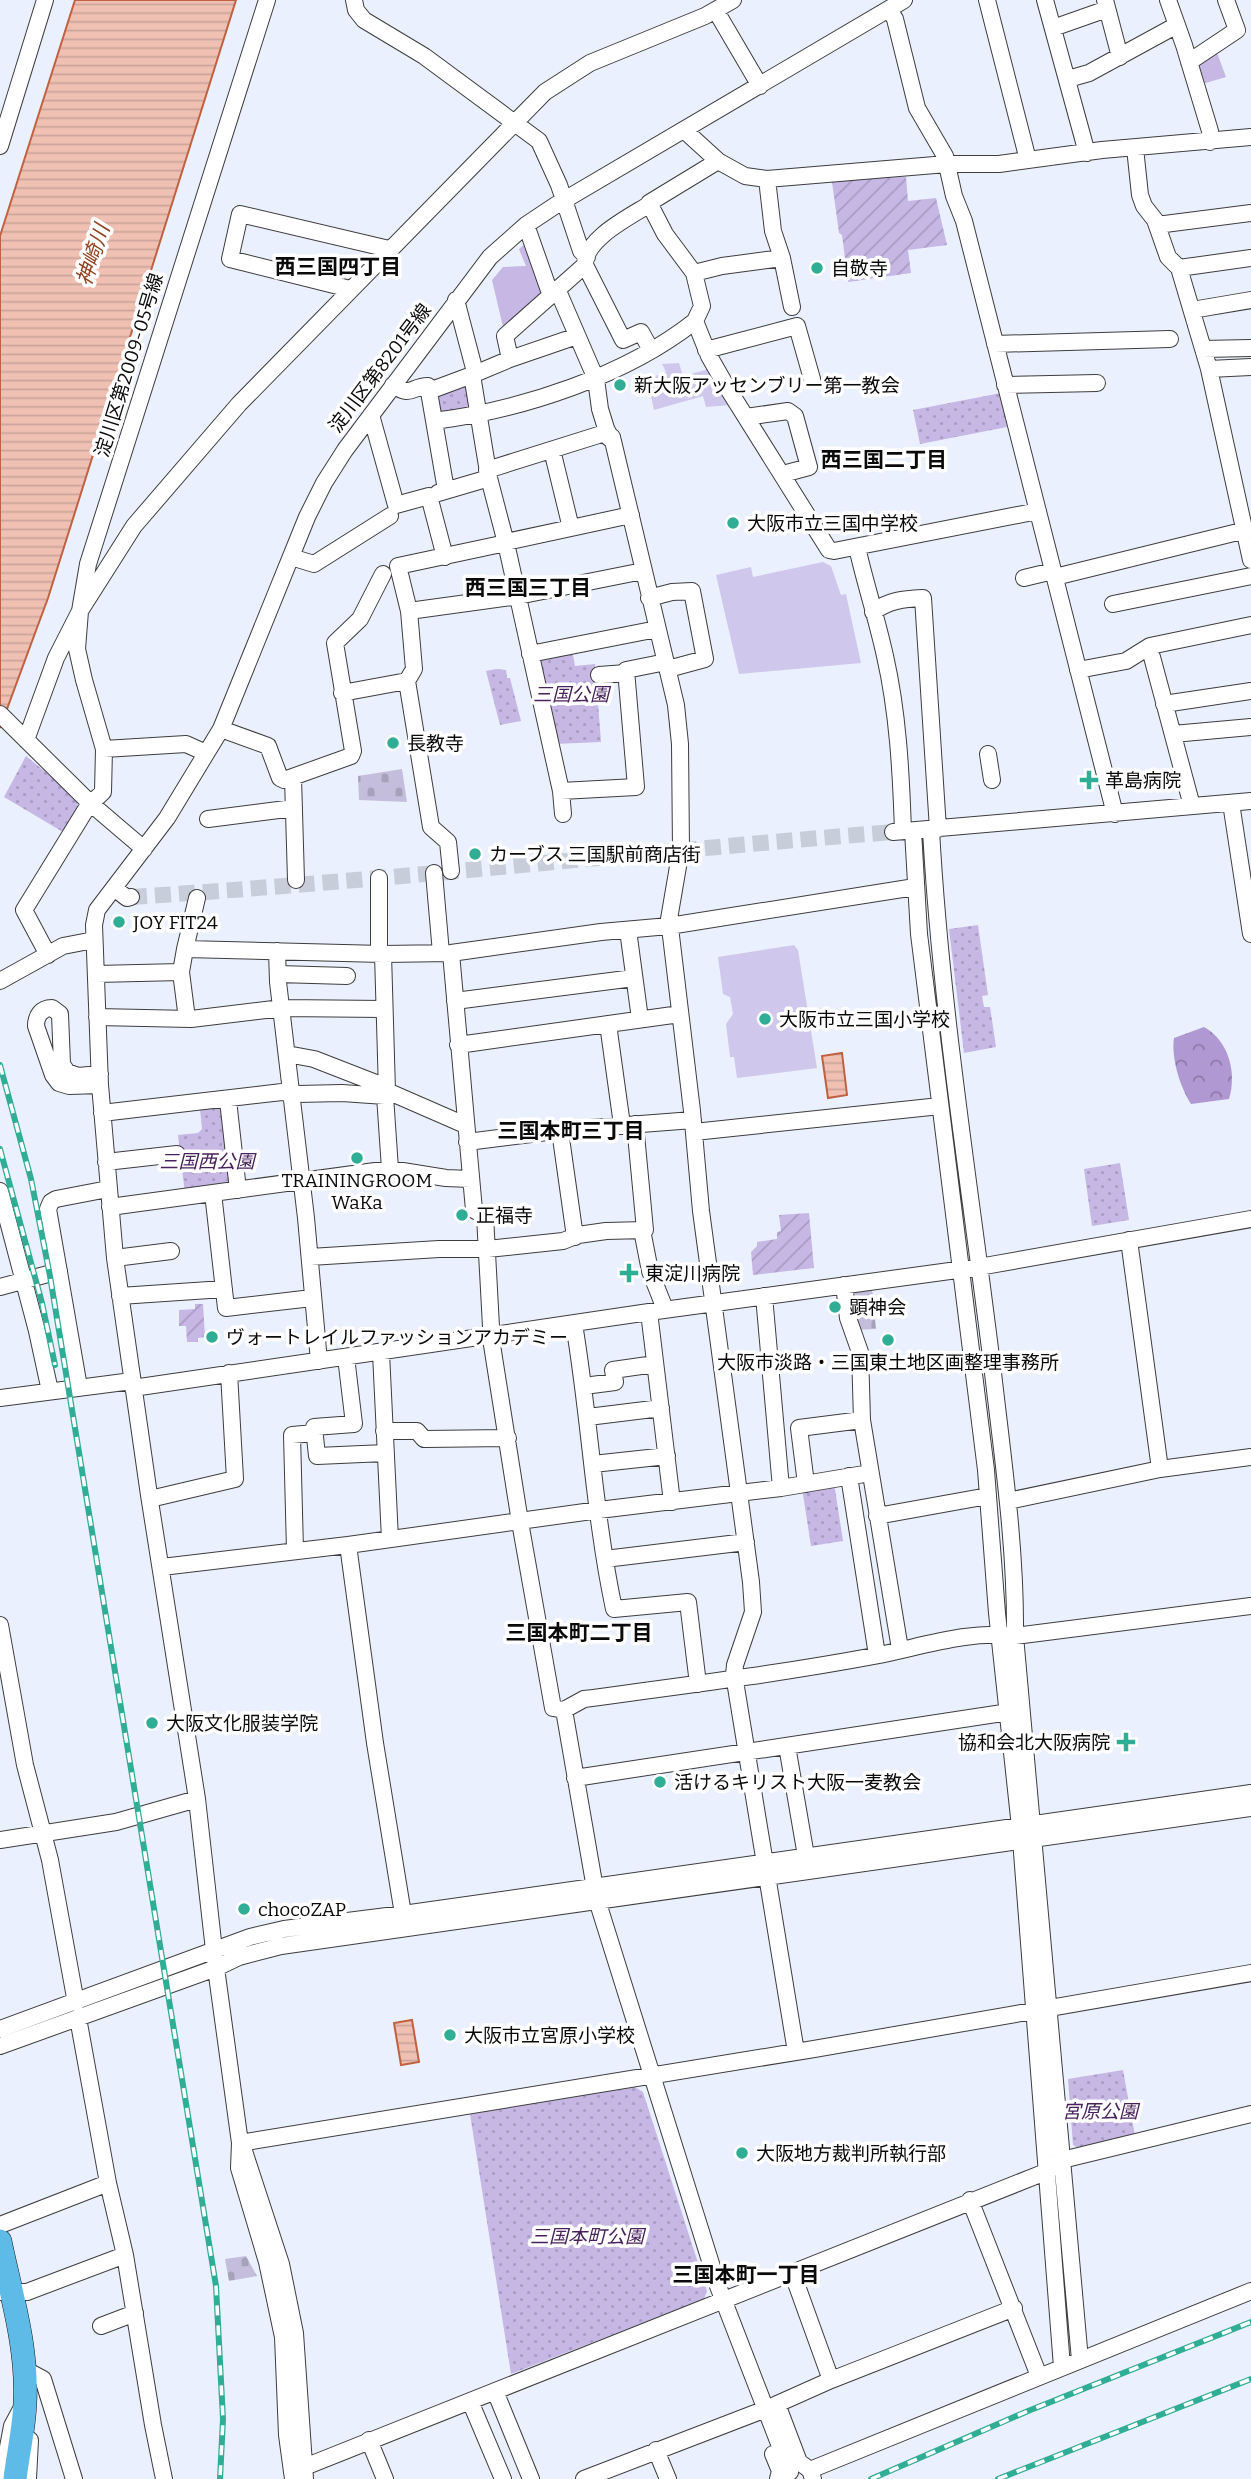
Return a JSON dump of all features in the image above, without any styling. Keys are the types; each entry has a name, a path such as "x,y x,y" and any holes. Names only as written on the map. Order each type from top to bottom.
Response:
{"highway":[{"path":"0,2241 4,2293 21,2338 24,2369 25,2403 15,2479"}],"street":[{"path":"0,146 45,0"},
{"name":"淀川区第2009-05号線","path":"24,737 56,657 80,611 88,564 267,0"},
{"path":"354,0 356,10 365,20 424,56 539,141 559,185 581,251 623,340 641,332 651,350"},
{"path":"48,955 24,910 90,803 103,792 104,749 83,680 77,649 80,611 134,526 254,388 545,92 577,70 614,52 716,11 733,0"},
{"path":"1045,0 1087,153"},
{"path":"1168,0 1210,131 1210,142"},
{"path":"1189,62 1237,30 1226,0"},
{"path":"990,1 1028,160"},
{"path":"898,3 895,19 917,108 945,156 1115,814"},
{"name":"淀川区第8201号線","path":"298,2474 289,2335 281,2264 248,2159 240,2143 197,1799 120,1296 100,1080 94,940 97,910 167,818 221,729 324,483 371,415 490,257 526,225 563,201 898,3"},
{"path":"1054,29 1106,4 1120,57"},
{"path":"716,11 761,86"},
{"path":"1068,79 1120,57 1177,25"},
{"path":"684,130 718,161 745,176 767,179 947,164 999,164 1045,156 1251,137"},
{"path":"1135,148 1140,195 1157,225 1168,257 1179,268 1209,369 1245,500 1251,560"},
{"path":"510,359 505,336 555,293 586,261 605,232 718,161"},
{"path":"767,179 772,231 782,258 792,307"},
{"path":"434,421 480,415 596,379 675,336 695,321 702,306 694,273 665,234 650,204"},
{"path":"1157,225 1251,213"},
{"path":"350,289 230,259 240,214 389,249"},
{"path":"526,225 596,379 600,408 609,438 612,437 676,705 680,744 681,849 669,926 753,1612 735,1665 734,1679 796,2052"},
{"path":"694,273 722,266 782,258"},
{"path":"1179,268 1251,258"},
{"path":"456,300 474,374 488,474 518,596 561,791 563,814"},
{"path":"1192,310 1251,300"},
{"path":"695,321 706,350 829,550 857,547 1038,511"},
{"path":"706,350 797,326 812,379"},
{"path":"429,391 577,336"},
{"path":"995,344 1170,339"},
{"path":"1203,349 1251,348"},
{"path":"1209,369 1251,367"},
{"path":"1005,385 1097,383"},
{"path":"393,386 402,392 428,386 446,490"},
{"path":"746,417 788,411 795,416 808,467 783,474"},
{"path":"371,415 396,505 429,496 608,432"},
{"path":"552,450 571,528"},
{"path":"429,496 445,557"},
{"path":"631,515 398,566 409,611 414,669 407,681 431,827 448,842 442,872 446,953 455,1001 470,1179 474,1210 485,1216 492,1335 520,1522 553,1708 564,1710 584,1699 734,1679 986,1633 1008,1635 1251,1606"},
{"path":"291,557 314,564 390,516"},
{"path":"1024,578 1054,574 1246,530"},
{"path":"857,547 885,656 895,708 903,831 915,888 988,1496 997,1613 1008,1635 1040,2008 1062,2367"},
{"path":"409,611 518,596 643,571"},
{"path":"221,729 268,746 279,778 285,780 351,756 353,751 335,643 359,619 383,574"},
{"path":"1113,604 1251,576"},
{"path":"599,675 705,659 692,591 672,592 649,598"},
{"path":"873,612 896,600 923,598 935,830 934,887 1007,1501 1015,1606 1008,1635 1009,1712 1027,1832"},
{"path":"1079,672 1126,661 1150,646 1251,625"},
{"path":"530,654 657,629"},
{"path":"1079,672 1251,635"},
{"path":"1152,657 1192,806"},
{"path":"561,791 636,787 626,673"},
{"path":"342,693 407,681"},
{"path":"1164,704 1251,691"},
{"path":"0,714 90,803 144,849"},
{"path":"1173,734 1251,727"},
{"path":"104,749 186,744 206,753"},
{"path":"988,754 992,780"},
{"path":"293,778 296,880"},
{"path":"903,831 1251,801"},
{"path":"1231,803 1251,934"},
{"path":"208,819 294,808"},
{"path":"379,878 390,1169"},
{"path":"185,949 446,953 669,926 934,887"},
{"path":"114,888 127,898 131,897"},
{"path":"187,1019 181,972 197,898"},
{"path":"628,930 640,1019"},
{"path":"0,981 64,946 94,940"},
{"path":"277,951 290,1093 310,1257 318,1361"},
{"path":"96,974 181,972"},
{"path":"278,974 347,975"},
{"path":"925,982 930,977 937,976 943,980"},
{"path":"455,1001 634,978"},
{"path":"52,1008 60,1014 62,1064 67,1072 100,1080 66,1085 54,1077 36,1026 37,1017 42,1011 52,1008"},
{"path":"97,1017 187,1019 282,1008 384,1009"},
{"path":"458,1045 680,1014"},
{"path":"310,1257 439,1249 488,1250 563,1241 606,1231 645,1230 608,1024"},
{"path":"286,1054 314,1059 386,1091 466,1134 560,1131 628,1124 693,1126 959,1106"},
{"path":"102,1113 282,1092 386,1091"},
{"path":"228,1100 238,1189"},
{"path":"560,1131 575,1237"},
{"path":"106,1162 177,1154"},
{"path":"110,1207 390,1169 470,1179"},
{"path":"79,1387 48,1211 49,1204 57,1199 108,1189"},
{"path":"0,1191 50,1391"},
{"path":"213,1193 226,1308 312,1298"},
{"path":"0,1398 79,1387 132,1385 381,1353 657,1310 960,1269 1251,1219"},
{"path":"642,1230 657,1310 655,1364 673,1502"},
{"path":"1129,1240 1160,1469"},
{"path":"116,1258 171,1251"},
{"path":"0,1287 59,1271"},
{"path":"844,1284 848,1318 860,1352 862,1420 900,1649"},
{"path":"120,1296 224,1289"},
{"path":"764,1296 780,1488"},
{"path":"574,1324 614,1609 688,1602 698,1684"},
{"path":"381,1353 390,1539"},
{"path":"346,1357 354,1424 314,1427 317,1456 385,1453"},
{"path":"584,1387 615,1382 613,1370 655,1364"},
{"path":"150,1499 235,1479 229,1373"},
{"path":"588,1417 661,1408"},
{"path":"353,1418 417,1431 424,1439 508,1438"},
{"path":"806,1484 799,1428 862,1420"},
{"path":"295,1550 292,1435 315,1433"},
{"path":"593,1464 667,1456"},
{"path":"1007,1501 1160,1469 1251,1457"},
{"path":"162,1567 780,1488 870,1473"},
{"path":"849,1476 877,1655"},
{"path":"877,1516 988,1496"},
{"path":"605,1559 746,1542"},
{"path":"348,1545 375,1743 403,1914"},
{"path":"0,1625 5,1683 43,1833 108,2183 125,2255 164,2479"},
{"path":"564,1710 595,1893 724,2301 767,2408 784,2475"},
{"path":"575,1778 1009,1712"},
{"path":"787,1746 806,1856"},
{"path":"215,1959 239,1957 281,1946 595,1893 1027,1832 1251,1793"},
{"path":"0,1840 116,1822 197,1799"},
{"path":"767,1869 806,1856 1251,1808"},
{"path":"0,2046 77,2010 215,1959 250,1937 285,1929 595,1893"},
{"path":"240,2143 796,2052 1251,1973"},
{"path":"1040,2008 1062,2160 1080,2360"},
{"path":"0,2029 77,2010"},
{"path":"298,2474 369,2441 1048,2171 1062,2160 1251,2114"},
{"path":"0,2225 108,2183"},
{"path":"970,2200 1039,2376"},
{"path":"4,2293 27,2291 125,2255"},
{"path":"792,2272 831,2380"},
{"path":"767,2408 799,2462 812,2475 1039,2376 1251,2291"},
{"path":"584,2479 625,2471 656,2450 1014,2308"},
{"path":"101,2326 135,2314"},
{"path":"24,2369 43,2379 75,2479"},
{"path":"495,2391 531,2479"},
{"path":"470,2401 503,2479"},
{"path":"2,2479 12,2426 25,2403"},
{"path":"25,2403 30,2436 28,2479"},
{"path":"369,2441 384,2479"},
{"path":"656,2450 668,2479"}],"green space":[{"path":"1216,50 1226,77 1199,85 1196,63"},
{"path":"906,177 908,201 936,198 947,245 908,250 911,273 848,282 832,182 850,178"},
{"path":"529,240 547,293 506,331 492,280 503,267 526,266 519,249"},
{"path":"470,380 473,410 437,418 435,392"},
{"path":"1001,393 1007,427 920,444 913,410"},
{"name":"三国公園","path":"572,649 575,666 595,664 601,742 554,744 534,656"},
{"path":"506,670 507,678 510,678 521,721 500,725 486,671"},
{"path":"26,756 76,797 78,808 63,832 4,797"},
{"path":"402,769 407,802 359,800 358,776"},
{"path":"978,925 988,995 982,996 984,1007 990,1007 996,1047 964,1053 949,929"},
{"path":"1204,1027 1220,1041 1229,1058 1231,1089 1229,1099 1191,1104 1177,1072 1174,1038"},
{"name":"三国西公園","path":"226,1106 235,1187 185,1194 178,1135 198,1133 202,1129 200,1109"},
{"path":"1120,1163 1129,1220 1092,1226 1084,1169"},
{"path":"809,1213 814,1268 753,1275 751,1252 757,1242 777,1239 777,1232 781,1231 779,1215"},
{"path":"872,1289 876,1329 855,1330 847,1293"},
{"path":"195,1304 203,1304 205,1337 198,1338 198,1342 187,1342 186,1326 179,1326 179,1310 195,1309"},
{"path":"834,1483 843,1541 811,1546 802,1488"},
{"name":"宮原公園","path":"1123,2070 1135,2136 1080,2149 1073,2145 1068,2079"},
{"name":"三国本町公園","path":"635,2087 643,2092 707,2291 704,2299 511,2374 470,2114"},
{"path":"246,2256 257,2276 229,2281 225,2259"}],"shaded area":[{"path":"679,363 683,376 709,369 732,405 706,407 703,396 654,410 647,379 666,372 662,364"},
{"path":"823,562 831,566 841,595 846,594 861,663 739,674 716,575 751,567 753,577"},
{"path":"794,945 798,950 817,1068 737,1078 734,1057 730,1057 726,1024 733,1014 730,997 723,994 718,957"}],"water":[{"name":"神崎川","path":"75,0 236,0 48,598 0,728 0,236"},
{"path":"842,1053 847,1095 828,1098 822,1056"},
{"path":"412,2020 419,2062 401,2065 394,2023"}],"tunnel":[{"path":"131,897 322,883 893,832"}],"railway":[{"path":"0,1065 31,1179 50,1276 216,2286 223,2419 220,2479"},
{"path":"0,1149 42,1303 55,1365"},
{"path":"871,2479 1028,2411 1251,2322"},
{"path":"998,2479 1251,2379"}],"place":[{"name":"自敬寺","path":"817,268"},
{"name":"新大阪アッセンブリー第一教会","path":"620,385"},
{"name":"大阪市立三国中学校","path":"733,523"},
{"name":"長教寺","path":"393,743"},
{"name":"革島病院","path":"1089,780"},
{"name":"カーブス 三国駅前商店街","path":"475,854"},
{"name":"JOY FIT24","path":"119,922"},
{"name":"大阪市立三国小学校","path":"765,1019"},
{"name":"TRAININGROOM WaKa","path":"357,1158"},
{"name":"正福寺","path":"462,1215"},
{"name":"東淀川病院","path":"629,1273"},
{"name":"顕神会","path":"835,1307"},
{"name":"ヴォートレイルファッションアカデミー","path":"212,1337"},
{"name":"大阪市淡路・三国東土地区画整理事務所","path":"888,1340"},
{"name":"大阪文化服装学院","path":"152,1723"},
{"name":"協和会北大阪病院","path":"1126,1742"},
{"name":"活けるキリスト大阪一麦教会","path":"660,1782"},
{"name":"chocoZAP","path":"244,1909"},
{"name":"大阪市立宮原小学校","path":"450,2035"},
{"name":"大阪地方裁判所執行部","path":"742,2153"}],"district":[{"name":"西三国四丁目","path":"338,267"},
{"name":"西三国二丁目","path":"884,460"},
{"name":"西三国三丁目","path":"528,588"},
{"name":"三国本町三丁目","path":"571,1131"},
{"name":"三国本町二丁目","path":"579,1633"},
{"name":"三国本町一丁目","path":"746,2275"}]}
